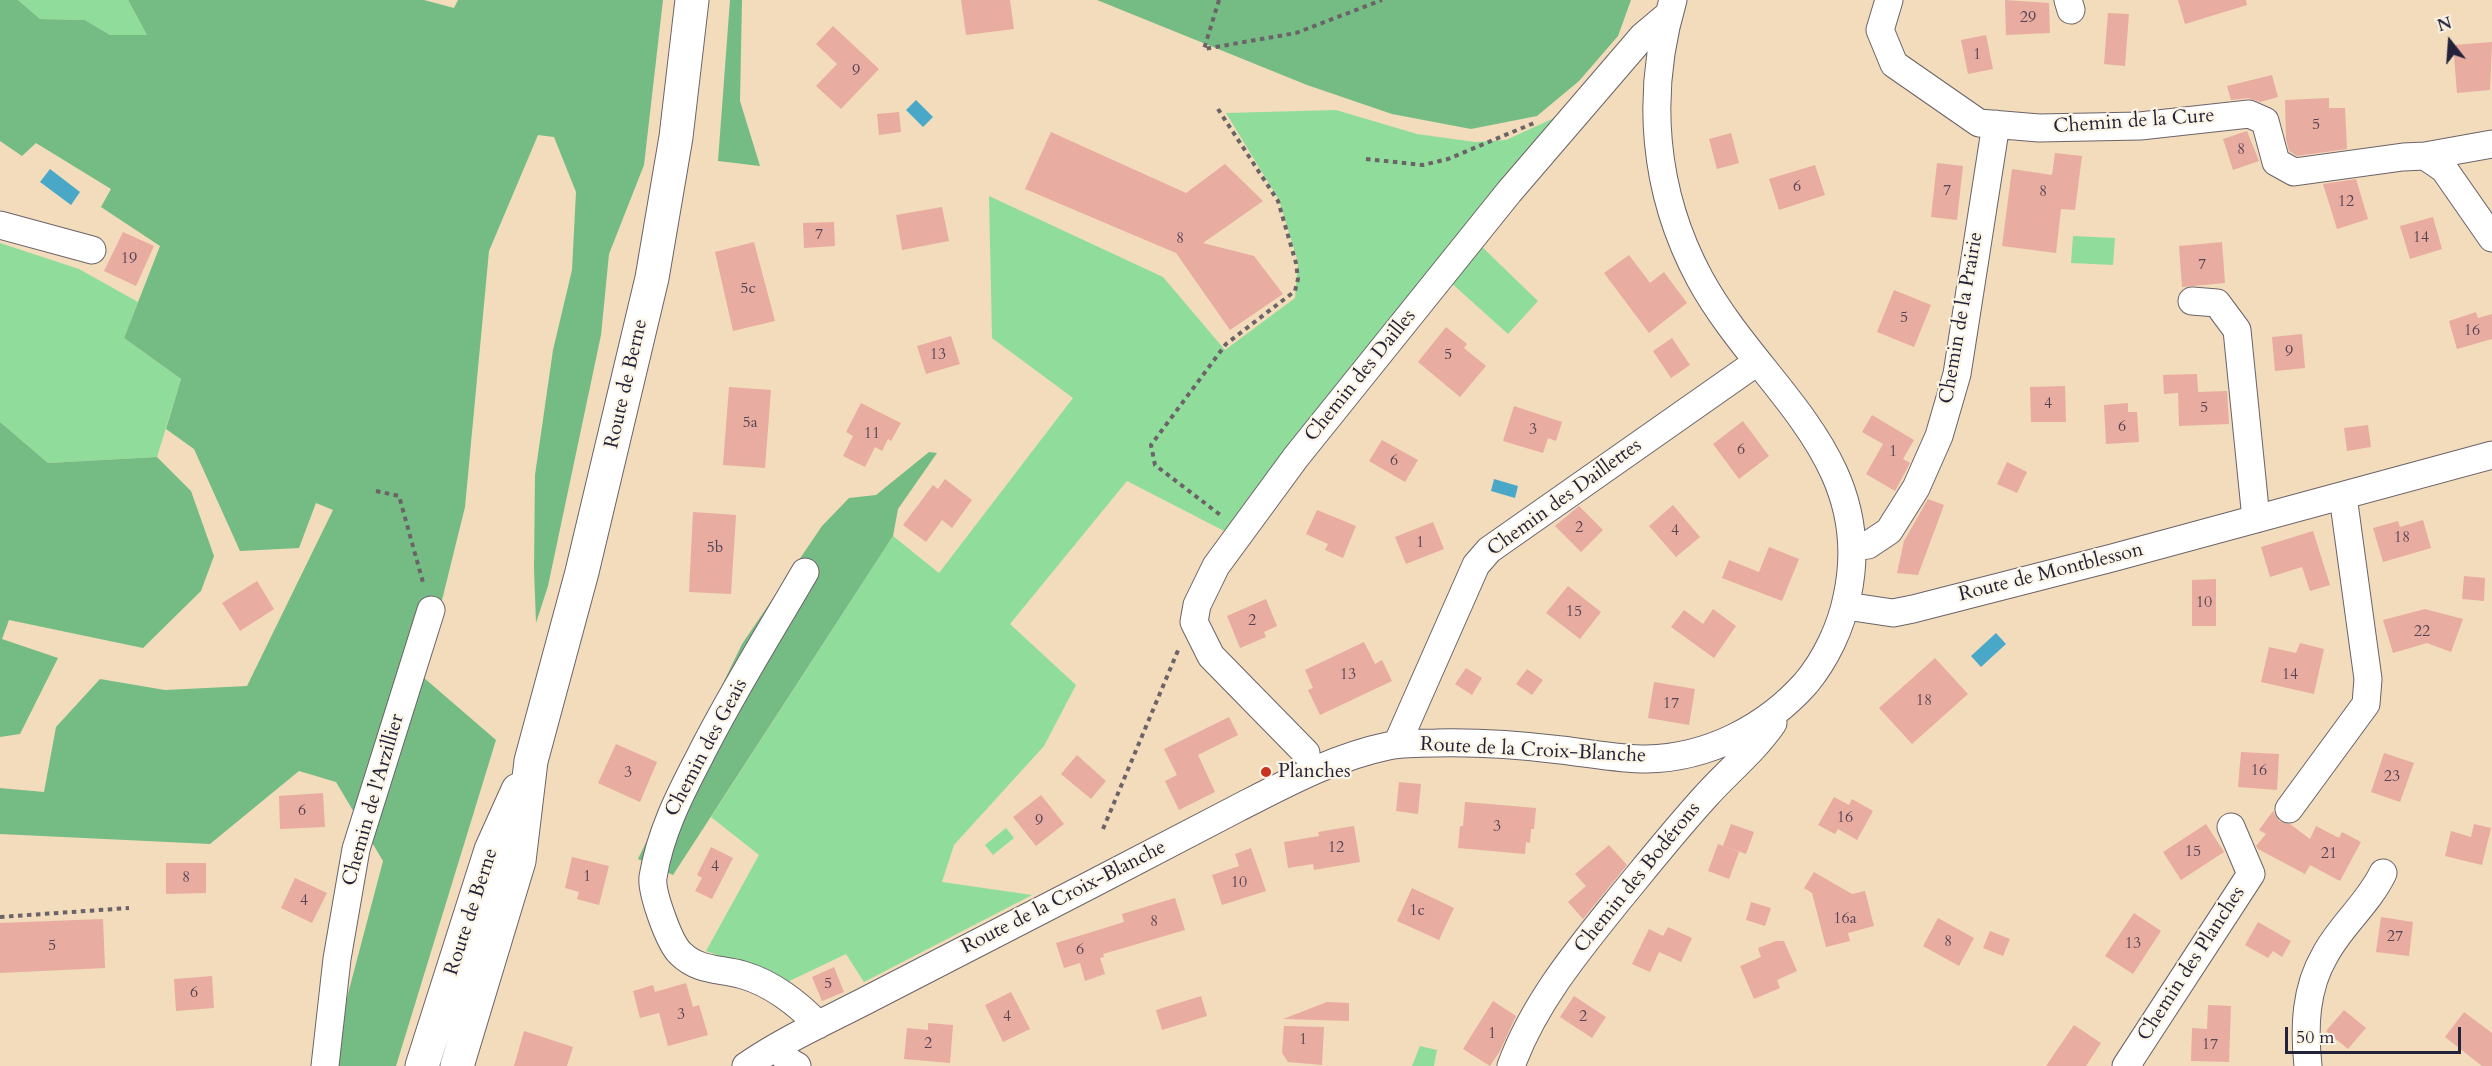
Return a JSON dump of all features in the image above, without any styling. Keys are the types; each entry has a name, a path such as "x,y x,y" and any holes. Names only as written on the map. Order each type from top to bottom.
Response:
{"main road":[{"name":"Route de Berne","path":"457,1066 519,861 531,761 590,541 652,278 671,171 692,0"},
{"name":"Route de Berne","path":"422,1066 491,850 531,761"}],"street":[{"name":"Chemin de la Cure","path":"1889,0 1880,30 1894,64 1979,123 2039,128 2140,126 2250,114 2265,122 2276,162 2294,172 2425,156 2492,144"},
{"name":"Route de la Croix-Blanche","path":"746,1066 818,1025 1333,762 1366,750 1397,744 1464,742 1646,759 1688,754 1740,736 1766,720 1785,705 1815,672 1831,643 1846,606 1851,578 1852,524 1845,499 1828,457 1808,425 1725,318 1700,278 1679,232 1659,162 1656,106 1659,67 1670,8"},
{"name":"Chemin des Dailles","path":"1194,622 1197,605 1216,566 1296,457 1509,192 1643,36 1670,8"},
{"name":"Chemin de la Prairie","path":"1853,547 1868,545 1889,531 1916,488 1939,436 1957,374 1996,124"},
{"path":"2425,156 2444,170 2492,238"},
{"path":"0,225 92,250"},
{"path":"2192,301 2217,303 2237,330 2256,519"},
{"name":"Chemin des Daillettes","path":"1397,744 1476,565 1490,550 1757,362"},
{"name":"Route de Montblesson","path":"1846,606 1893,613 1913,609 2492,455"},
{"path":"2289,809 2366,704 2368,679 2343,495"},
{"name":"Chemin des Geais","path":"805,572 716,724 670,815 652,879 662,922 680,953 708,970 743,975 776,991 808,1013 818,1025"},
{"name":"Chemin de l'Arzillier","path":"325,1066 337,958 356,849 431,610"},
{"path":"1194,622 1211,656 1305,753"},
{"name":"Chemin des Bodérons","path":"1511,1066 1519,1042 1561,974 1672,834 1707,794 1746,757 1785,705"},
{"name":"Chemin des Planches","path":"2126,1066 2251,874 2231,827"},
{"path":"2308,1066 2304,1033 2312,981 2325,953 2375,890 2383,873"},
{"path":"778,1047 787,1060 796,1066"}],"path":[{"path":"1219,0 1204,49 1296,33 1382,0"},
{"path":"1218,109 1278,201 1296,263 1298,279 1295,291 1226,344 1151,445 1155,465 1243,531"},
{"path":"1366,159 1424,165 1448,159 1542,120"},
{"path":"376,491 399,496 431,610"},
{"path":"1103,829 1184,635 1194,622"},
{"path":"0,917 129,908"}],"green space":[{"path":"0,0 18,0 40,19 85,20 110,35 147,35 128,0 424,0 454,8 458,0 663,0 644,165 609,254 601,335 548,586 536,623 535,475 553,350 572,270 576,192 554,137 538,135 489,251 465,507 423,677 496,740 396,1066 329,1066 383,861 336,782 299,771 210,844 0,834 0,788 44,792 56,727 100,679 165,690 247,686 333,510 316,503 299,548 240,551 194,449 166,429 181,379 124,338 160,246 101,207 111,189 36,143 22,156 0,141"},
{"path":"18,0 128,0 147,35 110,35 85,20 40,19"},
{"path":"730,0 742,0 740,101 760,166 718,161"},
{"path":"1097,0 1631,0 1618,36 1579,81 1537,116 1471,129 1392,114 1307,85"},
{"path":"1581,93 1230,534 1127,481 1010,624 1076,685 1044,746 954,845 942,882 1032,895 864,982 846,954 779,986 745,965 706,951 759,855 711,817 893,536 939,573 1073,398 992,338 989,196 1163,277 1225,350 1295,298 1298,262 1279,200 1226,113 1336,110 1417,134 1475,142 1506,140 1552,119"},
{"path":"2073,236 2115,238 2113,265 2071,263"},
{"path":"0,243 79,269 138,302 124,338 181,379 157,457 48,463 0,422"},
{"path":"1480,245 1538,301 1508,334 1448,280"},
{"path":"0,422 48,463 157,457 191,491 214,556 201,591 143,648 9,620 2,639 58,658 20,734 0,737"},
{"path":"929,452 937,453 898,509 893,536 673,875 638,859 742,644 822,526 849,498 876,495"},
{"path":"1006,828 1014,838 993,855 985,845"},
{"path":"1420,1046 1437,1050 1434,1066 1412,1066"}],"water":[{"path":"916,100 933,117 923,127 906,110"},
{"path":"50,169 80,192 71,205 40,182"},
{"path":"1494,479 1518,486 1515,498 1491,491"},
{"path":"1996,633 2006,644 1981,667 1971,656"}],"building":[{"path":"961,0 1010,0 1014,29 966,35"},
{"path":"2005,0 2049,3 2050,33 2006,35"},
{"path":"2178,0 2246,0 2247,5 2185,24"},
{"path":"2108,13 2129,14 2125,66 2104,64"},
{"path":"833,26 879,69 841,109 816,86 837,64 816,44"},
{"path":"1986,35 1993,69 1968,74 1961,40"},
{"path":"2492,42 2490,90 2457,93 2453,45"},
{"path":"2272,75 2278,97 2260,102 2248,98 2231,100 2227,86"},
{"path":"2329,98 2329,108 2345,108 2347,149 2297,156 2289,151 2286,139 2285,100"},
{"path":"899,112 901,132 879,135 877,114"},
{"path":"2247,131 2259,161 2233,170 2223,139"},
{"path":"1051,132 1186,193 1225,164 1263,201 1203,243 1254,256 1283,294 1230,330 1176,253 1025,189"},
{"path":"1731,133 1739,163 1717,169 1709,139"},
{"path":"2055,153 2082,156 2075,210 2061,209 2056,253 2002,246 2012,169 2052,175"},
{"path":"1937,163 1963,166 1957,220 1931,217"},
{"path":"1815,165 1825,195 1779,210 1769,179"},
{"path":"2356,179 2368,219 2337,229 2323,184"},
{"path":"942,207 949,241 902,250 896,215"},
{"path":"2433,217 2442,249 2410,259 2400,226"},
{"path":"834,222 835,246 804,248 803,223"},
{"path":"123,232 154,246 136,286 104,271"},
{"path":"754,242 775,321 733,331 715,252"},
{"path":"2222,242 2225,283 2182,287 2179,246"},
{"path":"1629,255 1650,283 1664,272 1687,303 1649,333 1604,273"},
{"path":"1894,290 1931,305 1914,347 1877,332"},
{"path":"2476,312 2478,318 2492,314 2492,339 2457,349 2449,321"},
{"path":"1446,327 1467,344 1464,348 1486,366 1460,397 1418,362"},
{"path":"2302,334 2305,368 2275,371 2272,337"},
{"path":"951,336 960,364 926,374 917,346"},
{"path":"1672,338 1690,365 1671,378 1653,351"},
{"path":"2197,374 2198,392 2227,391 2229,424 2179,426 2178,393 2164,394 2163,375"},
{"path":"2065,386 2066,422 2031,422 2030,387"},
{"path":"729,387 771,390 765,468 723,465"},
{"path":"861,403 901,423 891,441 888,439 882,451 875,447 865,467 843,456 853,436 846,432"},
{"path":"2128,403 2128,412 2137,412 2139,442 2106,444 2104,405"},
{"path":"1514,406 1562,422 1556,441 1548,438 1543,453 1503,441"},
{"path":"1872,415 1914,440 1903,459 1910,463 1895,491 1866,474 1883,444 1862,432"},
{"path":"1743,421 1769,456 1739,479 1713,444"},
{"path":"2368,425 2371,447 2347,451 2344,428"},
{"path":"1382,440 1418,460 1405,482 1369,461"},
{"path":"2007,462 2027,472 2017,493 1997,484"},
{"path":"945,479 972,500 952,528 942,520 926,542 903,525 933,485 938,489"},
{"path":"1928,499 1944,505 1918,575 1897,573 1904,541"},
{"path":"1673,505 1700,537 1676,557 1649,526"},
{"path":"1579,506 1603,530 1581,552 1555,526"},
{"path":"1317,510 1356,526 1343,558 1325,550 1328,544 1306,534"},
{"path":"693,512 736,515 731,594 689,592"},
{"path":"2423,520 2431,548 2383,562 2373,528 2398,521 2400,527"},
{"path":"1433,522 1444,549 1406,564 1395,537"},
{"path":"2313,531 2330,585 2310,591 2302,567 2270,577 2261,547"},
{"path":"1769,547 1799,559 1782,601 1722,578 1729,560 1759,572"},
{"path":"2464,576 2485,578 2484,601 2462,599"},
{"path":"2216,579 2216,626 2192,626 2192,580"},
{"path":"257,581 274,609 240,631 222,603"},
{"path":"1568,586 1601,612 1580,639 1546,613"},
{"path":"1266,599 1277,626 1264,632 1266,637 1240,648 1227,616"},
{"path":"1713,609 1736,626 1714,658 1671,627 1684,610 1703,624"},
{"path":"2425,609 2463,619 2451,652 2427,643 2393,653 2383,620"},
{"path":"1364,642 1375,664 1382,660 1392,681 1320,715 1308,690 1313,688 1305,670"},
{"path":"2300,643 2324,649 2314,694 2261,682 2269,647 2296,653"},
{"path":"1935,658 1968,694 1912,744 1879,708"},
{"path":"1466,668 1482,678 1472,695 1455,684"},
{"path":"1527,669 1543,680 1532,695 1516,684"},
{"path":"1654,682 1695,689 1689,725 1648,718"},
{"path":"1229,717 1238,735 1198,755 1215,792 1179,810 1165,781 1177,775 1164,749"},
{"path":"616,744 657,762 640,802 598,783"},
{"path":"2241,752 2279,754 2277,790 2238,787"},
{"path":"2384,753 2414,763 2400,802 2371,792"},
{"path":"1077,755 1106,781 1091,799 1061,774"},
{"path":"1399,782 1421,784 1418,814 1396,811"},
{"path":"323,793 325,827 280,829 279,796"},
{"path":"1041,795 1064,824 1036,846 1013,817"},
{"path":"1834,797 1849,805 1852,799 1873,811 1857,840 1838,829 1835,834 1818,825"},
{"path":"1465,802 1536,808 1534,829 1531,829 1530,843 1526,842 1525,854 1458,848"},
{"path":"2273,811 2279,821 2290,824 2310,839 2316,826 2339,838 2342,832 2361,842 2340,881 2310,865 2305,874 2258,849 2256,846 2266,834 2259,830"},
{"path":"1731,824 1754,832 1746,854 1723,846"},
{"path":"2206,824 2224,852 2181,880 2163,852"},
{"path":"2474,824 2491,828 2482,865 2445,856 2451,831 2471,837"},
{"path":"1354,826 1360,862 1314,870 1313,864 1288,868 1284,842 1319,836 1318,832"},
{"path":"1718,844 1739,852 1729,879 1708,871"},
{"path":"1609,845 1627,865 1583,919 1568,902 1586,886 1575,874"},
{"path":"711,847 733,858 712,899 695,891 702,878 697,875"},
{"path":"1251,848 1266,891 1222,905 1212,875 1239,866 1235,854"},
{"path":"572,857 609,866 599,905 577,899 579,892 565,888"},
{"path":"166,863 206,863 206,893 166,894"},
{"path":"1814,872 1852,894 1865,891 1874,926 1848,933 1850,941 1826,947 1812,893 1804,888"},
{"path":"295,878 327,893 312,923 281,908"},
{"path":"1412,888 1454,908 1439,940 1397,921"},
{"path":"1175,898 1185,930 1103,954 1104,957 1100,958 1105,974 1085,981 1080,963 1064,968 1056,943 1124,922 1122,914"},
{"path":"1751,902 1771,908 1765,926 1746,920"},
{"path":"2134,913 2161,931 2133,974 2105,956"},
{"path":"2381,917 2413,922 2409,956 2376,952"},
{"path":"1938,918 1974,938 1959,966 1923,946"},
{"path":"103,919 105,968 0,973 0,923"},
{"path":"2258,922 2291,941 2282,957 2273,951 2268,958 2245,945"},
{"path":"1668,927 1692,938 1681,962 1659,952 1650,972 1632,964 1649,929 1663,936"},
{"path":"1990,931 2010,939 2003,956 1983,948"},
{"path":"1776,941 1784,941 1797,971 1777,980 1780,988 1754,999 1740,966 1761,957 1758,948"},
{"path":"834,967 844,992 822,1001 812,977"},
{"path":"212,976 214,1008 176,1011 174,979"},
{"path":"686,983 693,1007 699,1005 708,1035 668,1046 659,1013 640,1018 633,991 653,985 655,992"},
{"path":"1011,992 1030,1029 1003,1042 985,1005"},
{"path":"1201,996 1207,1016 1162,1030 1156,1010"},
{"path":"1574,996 1606,1017 1592,1038 1560,1017"},
{"path":"1493,1001 1516,1016 1500,1051 1490,1066 1463,1049"},
{"path":"1327,1002 1349,1003 1349,1021 1283,1019"},
{"path":"2208,1005 2231,1006 2229,1062 2191,1061 2192,1028 2207,1029"},
{"path":"2344,1010 2366,1028 2348,1049 2326,1031"},
{"path":"2464,1012 2492,1033 2492,1066 2482,1066 2445,1037"},
{"path":"928,1023 953,1025 950,1063 904,1059 907,1028 928,1030"},
{"path":"2074,1025 2101,1043 2086,1066 2046,1066"},
{"path":"1284,1026 1324,1027 1322,1065 1288,1062 1282,1053"},
{"path":"524,1031 573,1047 567,1066 514,1066"}],"place":[{"name":"Planches","path":"1266,772"}]}
